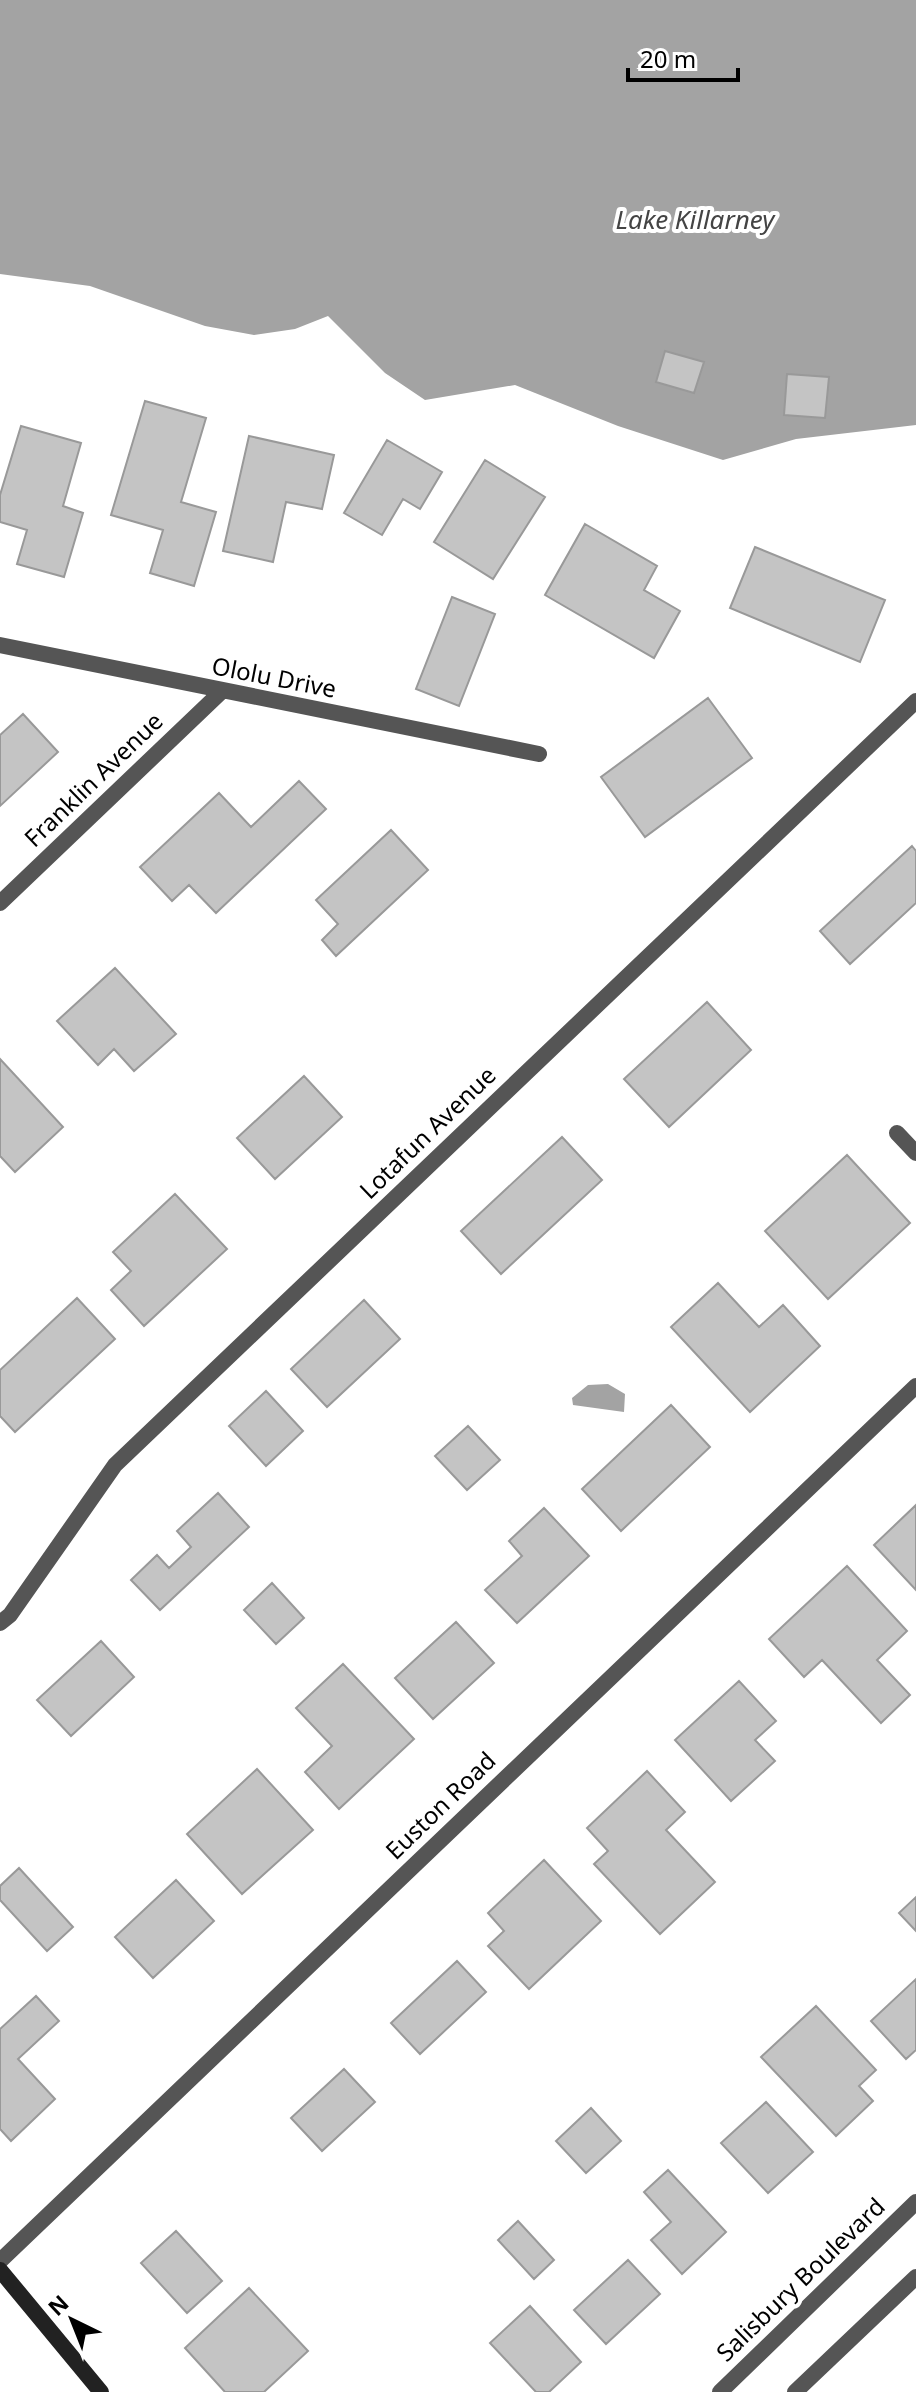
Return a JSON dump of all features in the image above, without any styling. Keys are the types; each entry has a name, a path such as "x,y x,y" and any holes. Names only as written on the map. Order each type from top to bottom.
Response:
{"main road":[{"path":"0,2270 101,2392"}],"street":[{"name":"Ololu Drive","path":"0,645 539,754"},
{"name":"Franklin Avenue","path":"0,903 221,692"},
{"name":"Lotafun Avenue","path":"0,1623 10,1615 115,1465 916,701"},
{"path":"897,1133 916,1153"},
{"name":"Euston Road","path":"0,2261 916,1386"},
{"name":"Salisbury Boulevard","path":"720,2392 916,2202"},
{"path":"795,2392 916,2277"}],"water":[{"name":"Lake Killarney","path":"0,0 916,0 916,425 796,439 723,460 618,426 515,385 425,400 385,373 328,316 295,329 254,335 205,326 90,286 0,274"},
{"path":"608,1384 625,1394 624,1412 573,1405 572,1398 588,1385"}],"building":[{"path":"665,351 704,362 694,393 656,382"},
{"path":"787,374 829,377 825,418 784,415"},
{"path":"145,401 206,418 181,502 216,512 194,586 150,573 163,530 111,515"},
{"path":"21,426 81,443 63,506 83,513 64,577 17,564 27,530 0,522 0,495"},
{"path":"249,436 334,455 322,509 286,502 273,562 223,551"},
{"path":"387,440 442,472 420,509 403,499 382,535 344,513"},
{"path":"485,460 545,497 493,579 434,542"},
{"path":"585,524 657,566 644,590 680,611 654,658 545,595"},
{"path":"755,547 885,600 860,662 730,608"},
{"path":"452,597 495,614 459,706 416,689"},
{"path":"708,698 752,758 645,837 601,777"},
{"path":"23,714 58,752 0,806 0,735"},
{"path":"299,781 326,809 216,913 189,885 172,901 140,867 219,793 251,827"},
{"path":"391,830 428,870 336,956 322,940 338,924 316,900"},
{"path":"912,846 916,851 916,903 850,964 820,931"},
{"path":"115,968 176,1034 134,1071 114,1049 98,1065 57,1021"},
{"path":"707,1002 751,1050 669,1127 624,1079"},
{"path":"0,1059 63,1127 15,1172 0,1156"},
{"path":"304,1076 342,1117 275,1179 237,1138"},
{"path":"562,1137 602,1180 501,1274 461,1231"},
{"path":"847,1155 910,1223 828,1299 765,1231"},
{"path":"175,1194 227,1249 144,1326 111,1290 131,1271 113,1252"},
{"path":"718,1283 759,1327 783,1305 820,1346 750,1412 671,1327"},
{"path":"77,1298 115,1339 15,1432 0,1416 0,1370"},
{"path":"364,1300 400,1339 327,1407 291,1369"},
{"path":"266,1391 303,1431 266,1466 229,1426"},
{"path":"671,1405 710,1447 621,1531 582,1489"},
{"path":"468,1426 500,1460 467,1490 435,1456"},
{"path":"218,1493 249,1527 160,1610 131,1580 157,1555 169,1568 191,1547 177,1531"},
{"path":"916,1505 916,1590 874,1545"},
{"path":"544,1508 589,1556 517,1623 485,1590 522,1556 509,1541"},
{"path":"847,1566 907,1631 877,1660 910,1695 881,1723 822,1660 804,1677 769,1639"},
{"path":"272,1583 304,1618 276,1644 244,1610"},
{"path":"456,1622 494,1663 433,1719 395,1678"},
{"path":"101,1641 134,1677 71,1736 37,1700"},
{"path":"343,1664 414,1739 339,1809 305,1772 332,1746 296,1708"},
{"path":"739,1681 776,1721 755,1740 775,1761 731,1801 675,1740"},
{"path":"257,1769 313,1830 242,1894 187,1834"},
{"path":"647,1771 685,1812 666,1830 715,1882 660,1934 594,1864 608,1851 587,1828"},
{"path":"544,1860 601,1921 529,1989 488,1946 504,1931 488,1913"},
{"path":"19,1868 73,1927 47,1951 0,1900 0,1886"},
{"path":"176,1880 214,1921 153,1978 115,1937"},
{"path":"916,1897 916,1931 899,1913"},
{"path":"457,1961 486,1992 420,2054 391,2023"},
{"path":"916,1979 916,2050 906,2059 871,2021"},
{"path":"36,1996 59,2021 18,2059 55,2099 11,2141 0,2129 0,2029"},
{"path":"816,2006 876,2070 859,2086 873,2101 836,2136 761,2057"},
{"path":"344,2069 375,2102 322,2151 291,2118"},
{"path":"766,2102 813,2152 768,2193 721,2143"},
{"path":"591,2108 621,2141 586,2173 556,2141"},
{"path":"668,2170 726,2232 682,2274 651,2240 671,2222 644,2192"},
{"path":"518,2221 554,2260 534,2279 498,2240"},
{"path":"176,2231 222,2281 187,2313 141,2263"},
{"path":"628,2260 660,2294 606,2344 574,2310"},
{"path":"249,2288 308,2351 264,2392 225,2392 185,2348"},
{"path":"530,2306 581,2362 549,2392 536,2392 490,2343"}]}
